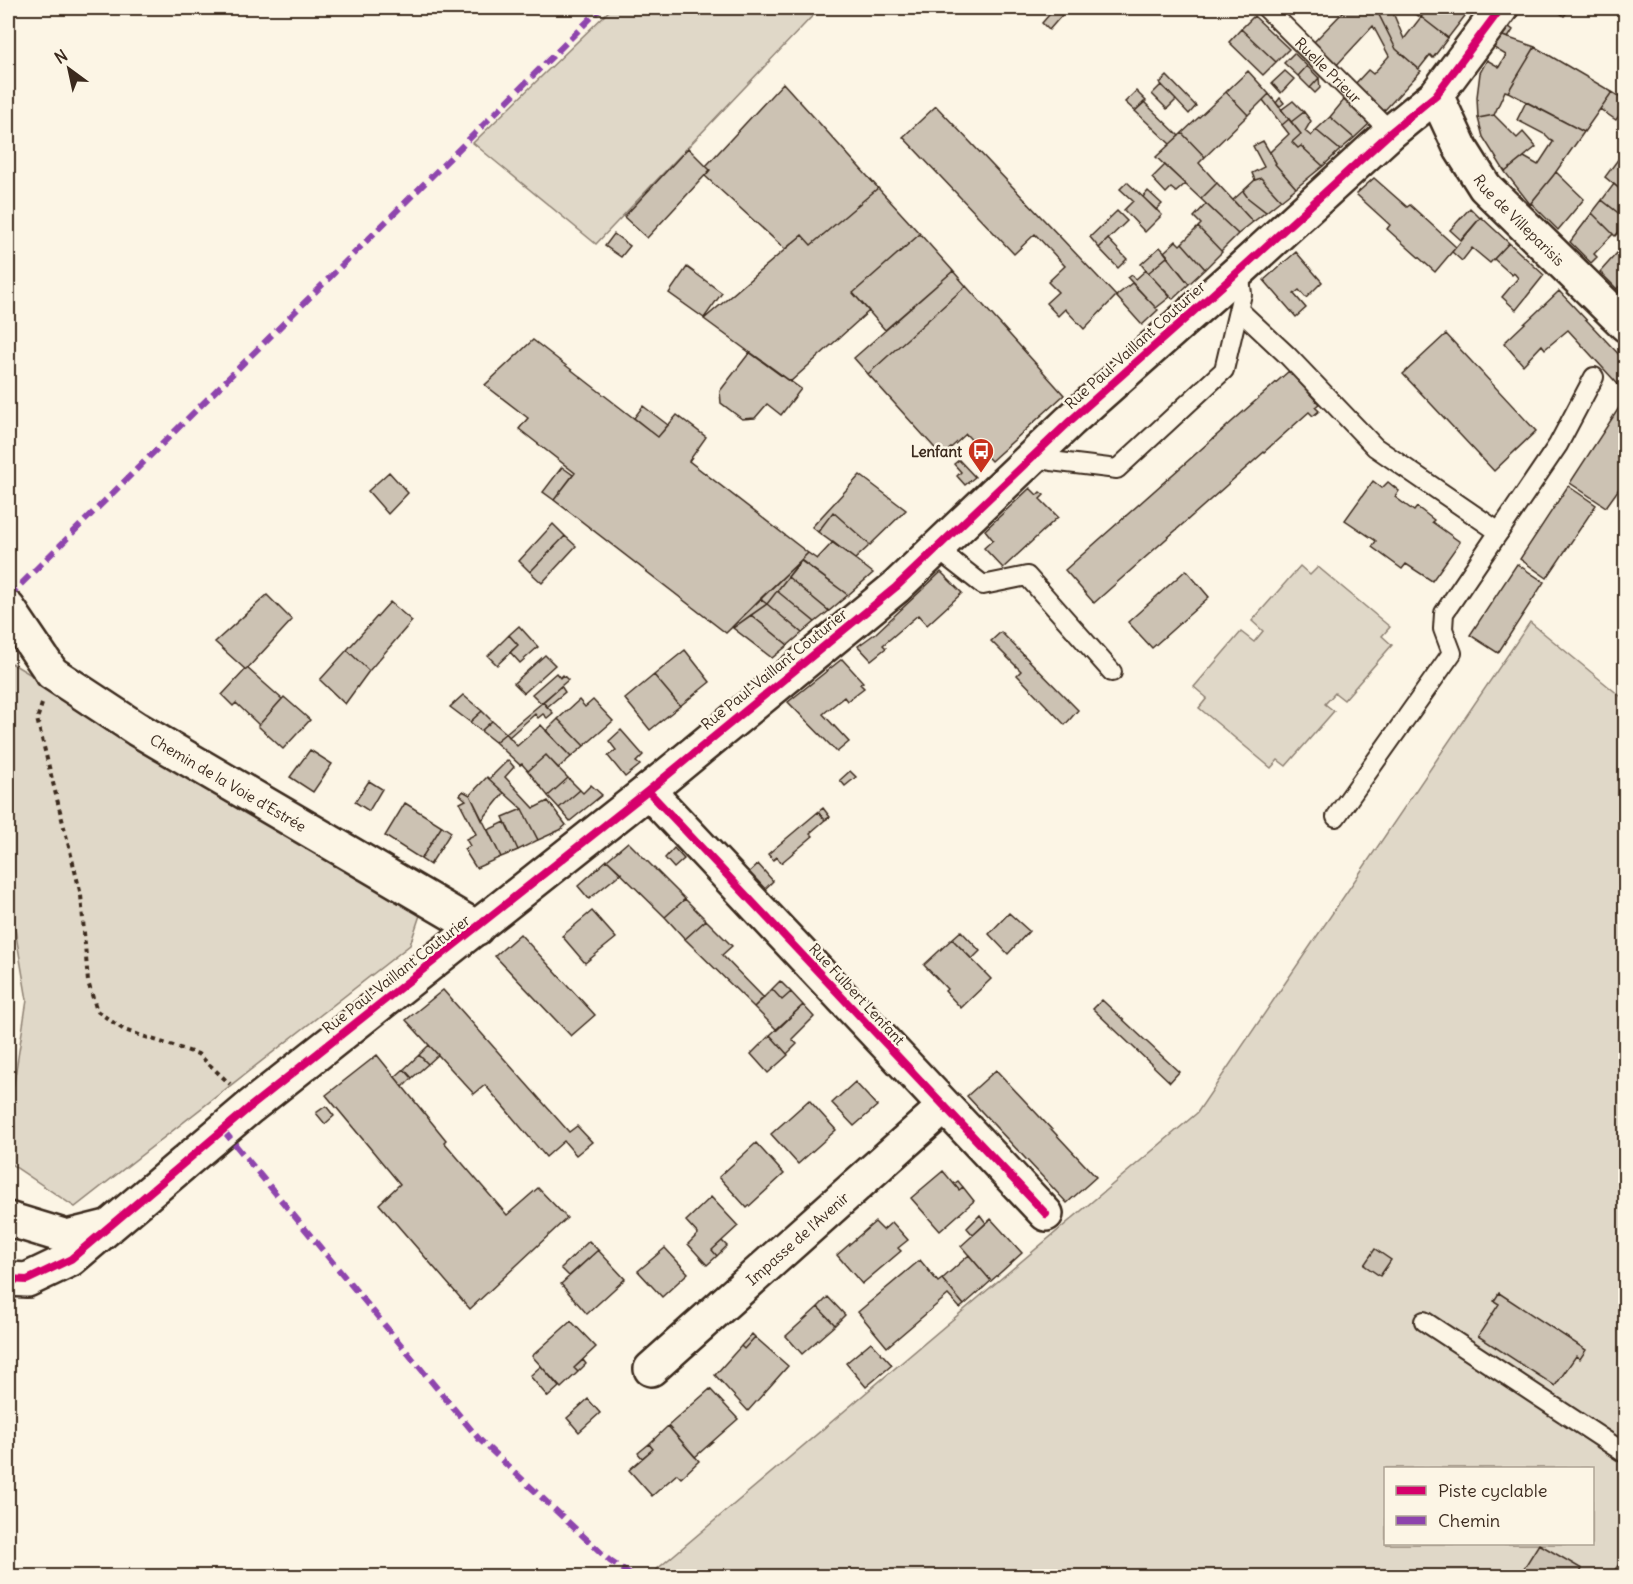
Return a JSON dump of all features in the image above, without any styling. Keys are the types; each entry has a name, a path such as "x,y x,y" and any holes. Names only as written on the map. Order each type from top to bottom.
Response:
{"street":[{"name":"Rue Paul-Vaillant Couturier","path":"8,1279 27,1280 71,1259 250,1107 648,791 896,587 1031,457 1391,132 1436,95 1501,8"},
{"name":"Rue de Villeparisis","path":"1436,95 1461,149 1485,187 1626,325"},
{"name":"Chemin de la Voie d'Estrée","path":"8,608 52,674 137,729 477,928"},
{"name":"Rue Fulbert Lenfant","path":"648,791 1046,1214"},
{"name":"Impasse de l'Avenir","path":"651,1369 944,1107"},
{"path":"8,1219 67,1238 108,1226"}],"lane":[{"name":"Ruelle Prieur","path":"1266,8 1391,132"},
{"path":"1031,457 1117,469 1224,370 1242,294 1239,271"},
{"path":"1239,310 1287,355 1375,447 1499,532"},
{"path":"1336,817 1452,653 1443,629 1444,613 1558,445 1594,378"},
{"path":"936,548 983,585 1027,576 1113,672"},
{"path":"1424,1321 1626,1454"},
{"path":"1623,1576 1626,1572"}],"path":[{"path":"52,674 37,719 81,895 88,982 97,1011 124,1030 198,1054 235,1089 250,1107"}],"shaded area":[{"path":"612,8 820,8 596,244 473,143"},
{"path":"1300,566 1310,575 1318,567 1390,627 1382,636 1392,645 1344,700 1335,693 1325,704 1334,711 1286,766 1278,760 1271,768 1199,708 1207,698 1194,687 1241,632 1254,642 1263,631 1252,621"},
{"path":"1530,622 1625,700 1625,1576 649,1576 1197,1113"},
{"path":"8,661 422,909 410,945 75,1207 8,1162 8,1121 27,1000 8,888"}],"building":[{"path":"1055,8 1062,15 1049,30 1042,23"},
{"path":"1347,8 1372,8 1379,15 1396,49 1421,71 1382,113 1354,85 1368,70 1373,74 1389,56 1373,26 1335,67 1312,44"},
{"path":"1372,8 1391,8 1404,39 1421,17 1448,38 1433,58 1430,55 1419,69 1396,49 1379,15"},
{"path":"1403,8 1429,8 1421,17"},
{"path":"1429,8 1471,8 1448,38 1421,17"},
{"path":"1553,8 1571,8 1564,16"},
{"path":"1254,16 1289,49 1276,62 1241,29"},
{"path":"1508,26 1513,30 1508,38 1500,35"},
{"path":"1241,29 1276,62 1263,75 1229,42"},
{"path":"1500,35 1535,47 1508,92 1505,91 1494,115 1478,118 1477,97 1480,73 1487,60 1499,67 1506,55 1494,48"},
{"path":"1535,47 1612,92 1584,132 1508,92"},
{"path":"1294,53 1307,66 1298,76 1284,63"},
{"path":"1307,66 1319,78 1310,88 1298,76"},
{"path":"1248,71 1269,94 1248,115 1226,92"},
{"path":"1285,71 1294,79 1281,93 1272,83"},
{"path":"1167,76 1196,106 1189,114 1160,83"},
{"path":"1319,78 1320,88 1315,93 1310,88"},
{"path":"783,83 878,188 811,245 802,235 785,249 705,176 710,170 706,166"},
{"path":"1161,85 1176,100 1167,109 1152,94"},
{"path":"1136,91 1146,101 1135,111 1125,102"},
{"path":"1226,92 1248,115 1205,157 1182,133"},
{"path":"1612,92 1626,101 1626,106 1616,120 1600,109"},
{"path":"1269,94 1289,119 1282,125 1263,100"},
{"path":"1280,98 1284,103 1279,107 1276,103"},
{"path":"1344,100 1369,124 1354,138 1330,117"},
{"path":"1293,101 1304,112 1291,122 1281,110"},
{"path":"1144,102 1179,136 1170,144 1135,111"},
{"path":"1526,102 1584,132 1530,204 1505,172 1524,157 1538,165 1553,142 1546,135 1517,120"},
{"path":"936,106 1116,296 1084,329 1065,309 1058,316 1046,303 1058,292 1048,282 1065,266 1035,234 1014,254 903,137"},
{"path":"1304,112 1311,121 1305,131 1311,136 1316,130 1340,150 1323,166 1301,146 1298,148 1292,142 1301,134 1291,122"},
{"path":"1494,115 1517,138 1523,132 1536,147 1505,172 1483,137 1478,118"},
{"path":"1330,117 1354,138 1340,150 1316,130"},
{"path":"1289,119 1301,134 1292,142 1298,148 1301,146 1323,166 1296,188 1275,164 1270,152 1289,134 1282,125"},
{"path":"1182,133 1205,157 1199,163 1217,183 1201,199 1156,157"},
{"path":"1263,141 1275,164 1296,188 1281,200 1261,178 1255,180 1252,173 1264,167 1253,146"},
{"path":"688,148 710,170 647,238 624,217"},
{"path":"1622,154 1626,156 1626,186 1622,191 1605,177"},
{"path":"1165,165 1185,184 1176,192 1171,188 1166,193 1152,178"},
{"path":"1556,172 1584,199 1558,230 1531,203"},
{"path":"1261,178 1281,200 1266,212 1243,191 1255,180"},
{"path":"1374,178 1407,207 1410,205 1456,247 1435,272 1387,229 1390,225 1356,194"},
{"path":"1127,182 1162,215 1145,232 1124,210 1133,201 1120,189"},
{"path":"1217,183 1253,222 1238,234 1201,199"},
{"path":"1614,184 1626,194 1626,219 1602,200"},
{"path":"878,188 920,234 853,293 869,311 790,382 704,319 802,235 811,245"},
{"path":"1148,191 1162,204 1156,210 1143,197"},
{"path":"1243,191 1266,212 1253,222 1233,200"},
{"path":"1602,200 1626,219 1626,225 1615,236 1592,213"},
{"path":"1206,204 1238,234 1221,251 1198,227 1201,224 1194,217"},
{"path":"1470,208 1480,218 1461,240 1450,230"},
{"path":"1117,211 1127,221 1099,248 1090,237"},
{"path":"1592,213 1613,234 1594,254 1597,257 1591,263 1570,242"},
{"path":"1481,217 1509,243 1490,263 1472,248 1462,261 1452,252"},
{"path":"1198,227 1222,252 1205,269 1182,243"},
{"path":"614,234 630,246 621,257 605,246"},
{"path":"920,234 953,271 885,330 853,293"},
{"path":"1108,239 1127,259 1118,268 1099,248"},
{"path":"1176,241 1180,245 1182,243 1205,269 1189,284 1164,252"},
{"path":"1509,243 1544,275 1516,310 1502,297 1518,278 1494,259"},
{"path":"1626,243 1626,279 1617,289 1600,272"},
{"path":"1160,247 1168,256 1148,273 1141,264"},
{"path":"1296,252 1322,282 1306,298 1299,290 1294,294 1306,308 1296,317 1264,280"},
{"path":"1167,257 1189,284 1173,299 1148,273"},
{"path":"687,267 722,293 704,318 669,293"},
{"path":"1146,270 1170,297 1156,308 1128,278 1132,275 1136,279"},
{"path":"953,271 966,286 868,374 854,358"},
{"path":"1626,279 1626,296 1617,289"},
{"path":"1132,283 1158,310 1142,325 1116,296"},
{"path":"966,286 1064,395 991,461 966,434 942,456 868,374"},
{"path":"1559,291 1626,362 1626,393 1568,330 1545,349 1542,345 1523,365 1504,343"},
{"path":"1446,334 1536,431 1494,471 1403,374"},
{"path":"533,340 658,437 677,415 706,437 689,461 808,553 726,633 554,500 575,473 519,429 528,418 485,385"},
{"path":"750,352 801,389 781,415 767,404 755,418 742,419 721,403 720,391"},
{"path":"1289,371 1319,404 1315,407 1319,411 1313,416 1309,412 1094,603 1065,570"},
{"path":"1626,397 1626,479 1606,507 1570,483"},
{"path":"643,406 668,425 658,437 634,418"},
{"path":"959,460 975,477 965,485 957,476 961,472 954,464"},
{"path":"562,467 573,475 554,500 543,492"},
{"path":"389,472 408,493 388,514 368,491"},
{"path":"860,475 906,510 870,545 833,512 818,532 812,527"},
{"path":"1373,481 1382,488 1388,482 1399,491 1395,497 1414,511 1417,507 1434,520 1432,522 1460,542 1432,581 1406,564 1402,569 1372,547 1376,541 1345,520"},
{"path":"1568,486 1596,505 1547,578 1520,559"},
{"path":"1030,488 1037,495 1040,492 1044,495 1040,499 1058,517 1003,568 984,548 993,540 985,530"},
{"path":"833,512 870,545 855,559 818,532"},
{"path":"553,524 565,536 530,572 519,561"},
{"path":"565,536 576,546 542,583 530,572"},
{"path":"833,542 873,573 848,595 801,560 808,553 817,559"},
{"path":"801,560 767,604 760,599"},
{"path":"801,561 848,595 829,611 788,577"},
{"path":"1517,564 1544,582 1498,653 1470,635"},
{"path":"1186,570 1209,597 1152,648 1128,622"},
{"path":"941,572 962,593 927,625 918,615 883,645 886,648 871,660 858,646 876,633"},
{"path":"788,577 829,611 815,622 777,591"},
{"path":"777,591 815,622 802,633 767,604"},
{"path":"267,595 292,620 246,670 215,642"},
{"path":"760,599 767,604 733,628 732,627"},
{"path":"390,602 412,621 369,671 347,650"},
{"path":"767,604 802,633 788,645 751,615"},
{"path":"751,615 788,645 772,658 733,628"},
{"path":"519,626 538,647 520,663 510,652 518,645 509,635"},
{"path":"1001,632 1078,710 1065,725 1017,675 1021,671 991,641"},
{"path":"509,635 518,645 497,665 488,656"},
{"path":"347,650 369,671 345,704 320,680"},
{"path":"685,650 710,682 680,706 654,675"},
{"path":"545,655 555,665 524,693 514,683"},
{"path":"842,659 863,682 860,684 864,688 847,701 844,697 823,714 849,742 837,752 788,702"},
{"path":"247,668 282,699 259,725 236,703 233,706 222,695"},
{"path":"556,673 560,678 563,675 568,680 541,703 532,694"},
{"path":"654,675 680,706 650,730 625,699"},
{"path":"561,686 565,692 547,707 543,702"},
{"path":"463,695 482,711 470,722 450,707"},
{"path":"284,697 310,720 283,749 258,726"},
{"path":"579,700 585,707 593,700 613,721 584,746 558,719"},
{"path":"543,702 553,713 547,718 543,714 538,718 535,714 509,737 506,733"},
{"path":"482,711 492,721 481,731 470,722"},
{"path":"558,719 584,746 571,757 546,731"},
{"path":"492,721 506,733 495,742 481,731"},
{"path":"541,725 571,757 558,768 546,755 528,771 495,742 506,733 517,746"},
{"path":"621,730 643,755 636,762 640,765 625,777 608,756 616,750 609,741"},
{"path":"310,750 332,764 313,792 290,777"},
{"path":"546,755 568,778 548,796 528,771"},
{"path":"508,760 514,767 505,777 534,808 548,801 566,825 560,830 538,840 522,809 489,779"},
{"path":"850,771 856,777 845,786 840,780"},
{"path":"487,777 504,793 482,820 470,795"},
{"path":"568,778 580,790 559,808 548,796"},
{"path":"369,781 382,789 369,811 355,802"},
{"path":"591,785 602,795 570,821 559,808 580,790 583,793"},
{"path":"463,791 470,795 501,857 476,868 464,849 470,846 466,839 476,834 460,803 466,800 460,795"},
{"path":"405,803 442,826 421,859 385,836"},
{"path":"823,808 830,817 825,820 818,812"},
{"path":"522,809 538,840 518,850 503,817"},
{"path":"818,812 825,820 810,833 813,836 781,863 777,857 773,860 768,854"},
{"path":"505,822 518,850 501,857 488,830"},
{"path":"442,826 451,832 430,865 421,859"},
{"path":"628,842 685,899 665,917 607,860"},
{"path":"674,848 684,859 674,868 665,858"},
{"path":"607,860 621,873 589,899 578,886"},
{"path":"758,864 773,881 764,890 748,873"},
{"path":"685,899 706,920 685,939 665,917"},
{"path":"592,911 616,938 585,963 562,936"},
{"path":"1009,913 1029,931 1008,954 989,934"},
{"path":"706,920 732,946 722,955 764,998 754,1007 685,939"},
{"path":"961,931 980,951 972,959 952,939"},
{"path":"520,934 595,1015 571,1036 495,956"},
{"path":"952,939 991,979 961,1008 924,965"},
{"path":"780,981 791,992 782,1000 772,989"},
{"path":"772,989 782,1000 791,992 803,1005 777,1030 754,1007"},
{"path":"443,990 569,1132 577,1126 592,1142 576,1155 564,1141 546,1157 485,1085 474,1094 406,1020"},
{"path":"1102,1000 1179,1072 1170,1082 1093,1009"},
{"path":"803,1005 814,1017 792,1039 797,1044 787,1054 770,1035"},
{"path":"770,1035 788,1055 768,1073 751,1054"},
{"path":"429,1045 438,1055 428,1064 419,1055"},
{"path":"377,1055 446,1140 444,1142 507,1215 538,1188 567,1218 470,1309 379,1204 400,1184 326,1095"},
{"path":"419,1055 428,1064 412,1078 404,1069"},
{"path":"404,1069 412,1078 403,1087 395,1077"},
{"path":"996,1070 1096,1177 1067,1203 967,1096"},
{"path":"855,1082 877,1106 854,1126 832,1103"},
{"path":"809,1100 836,1130 798,1164 771,1134"},
{"path":"326,1106 334,1116 325,1124 316,1113"},
{"path":"756,1143 784,1174 747,1208 719,1177"},
{"path":"943,1171 959,1190 963,1187 974,1201 940,1231 911,1198"},
{"path":"958,1181 963,1187 959,1190 954,1184"},
{"path":"711,1197 738,1226 712,1250 717,1256 707,1265 688,1244 698,1234 686,1221"},
{"path":"980,1215 986,1223 973,1235 967,1228"},
{"path":"991,1219 1022,1253 991,1281 961,1246"},
{"path":"875,1222 883,1230 892,1222 908,1240 898,1248 901,1251 862,1284 837,1255"},
{"path":"589,1241 598,1250 569,1276 561,1268"},
{"path":"722,1241 727,1246 717,1256 712,1250"},
{"path":"665,1248 688,1273 662,1297 638,1271"},
{"path":"1375,1249 1391,1260 1380,1276 1364,1265"},
{"path":"598,1250 625,1279 587,1314 561,1284"},
{"path":"969,1255 991,1281 964,1305 942,1279"},
{"path":"920,1260 938,1282 942,1279 964,1305 960,1308 948,1295 887,1347 858,1312"},
{"path":"1499,1293 1586,1350 1580,1359 1576,1356 1555,1386 1478,1336 1499,1304 1494,1301"},
{"path":"828,1297 845,1315 835,1325 818,1307"},
{"path":"818,1307 835,1325 802,1354 786,1336"},
{"path":"571,1321 596,1347 574,1368 578,1372 561,1388 532,1356"},
{"path":"752,1334 755,1337 744,1349 741,1346"},
{"path":"755,1337 788,1366 748,1411 715,1375 741,1346 744,1349"},
{"path":"871,1342 892,1365 866,1387 846,1363"},
{"path":"583,1360 586,1364 578,1372 574,1368"},
{"path":"541,1366 559,1387 548,1397 530,1376"},
{"path":"710,1389 738,1419 695,1457 668,1426"},
{"path":"588,1399 600,1413 579,1432 567,1418"},
{"path":"668,1426 699,1461 681,1478 677,1474 652,1496 629,1470 653,1449 649,1444"},
{"path":"649,1444 653,1449 642,1458 638,1453"},
{"path":"1538,1545 1582,1569 1578,1576 1519,1576"}],"marked path":[{"path":"8,597 601,8"},
{"path":"223,1130 479,1439 610,1561 632,1576"}],"cycle path":[{"path":"8,1279 27,1280 71,1259 250,1107 648,791 896,587 1070,421 1391,132 1436,95 1501,8"},
{"path":"648,791 1046,1214"}],"place":[{"name":"Lenfant","path":"981,474"}]}
